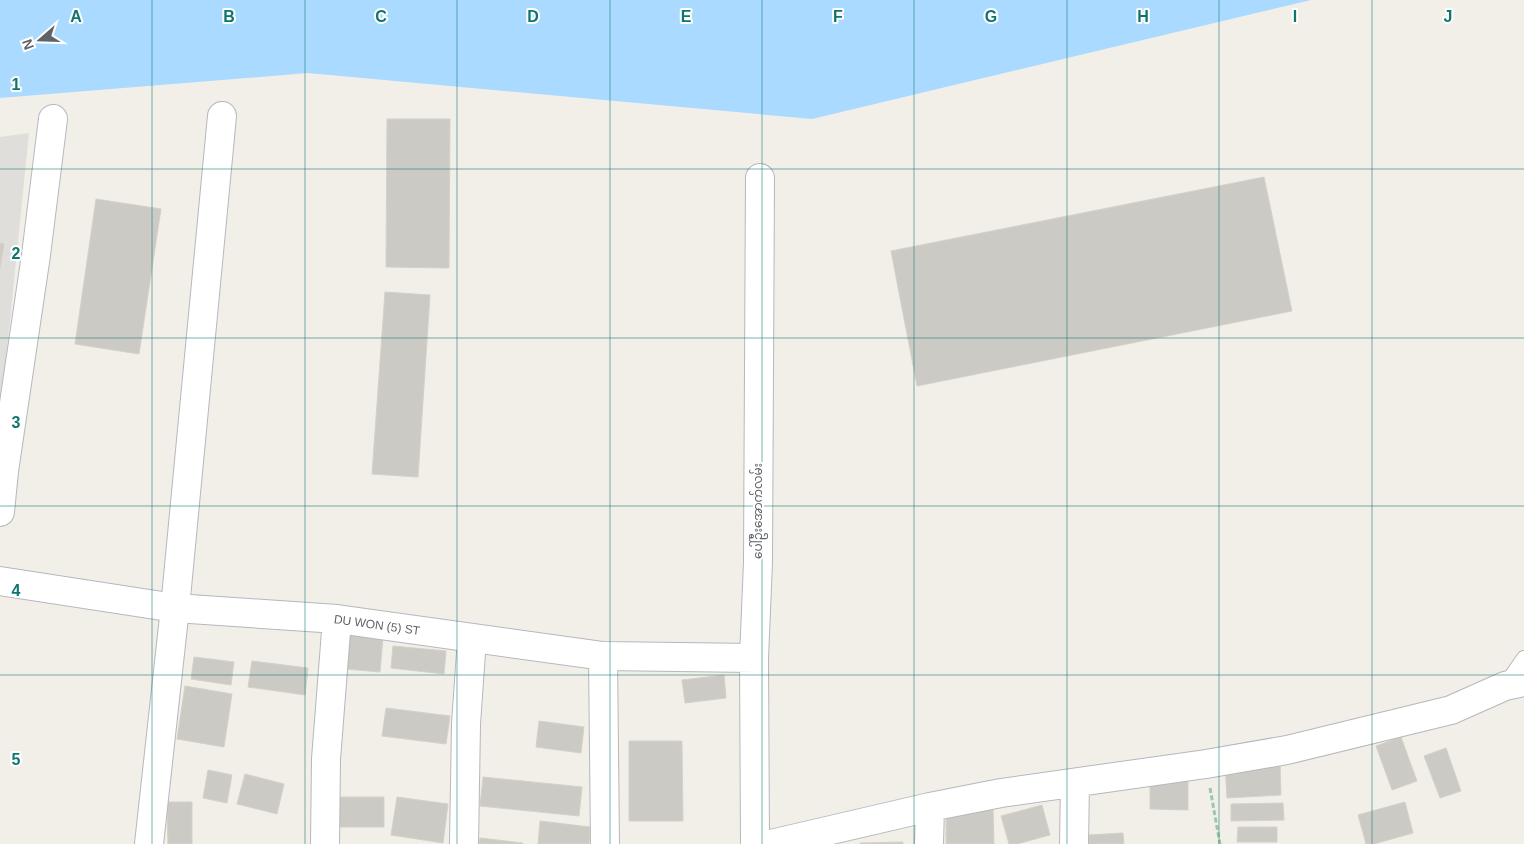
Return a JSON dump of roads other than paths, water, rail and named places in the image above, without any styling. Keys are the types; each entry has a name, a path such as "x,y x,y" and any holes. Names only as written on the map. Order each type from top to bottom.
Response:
{"street":[{"path":"149,844 175,608 222,116"},
{"path":"0,512 4,471 36,255 53,119"},
{"name":"ပေါ်ဦးအောက်လမ်း","path":"754,844 754,658 758,562 760,178"},
{"name":"DU WON (5) ST","path":"0,581 175,608 337,619 603,656 754,658"},
{"path":"325,844 326,759 337,619"},
{"path":"464,844 466,724 472,638"},
{"path":"603,656 604,844"},
{"path":"771,844 930,807 1001,793 1206,764 1287,750 1451,710 1514,684"},
{"path":"1074,844 1075,783"},
{"path":"929,844 930,807"}],"lane":[{"path":"1514,684 1524,658"}],"water":[{"path":"0,0 1311,0 812,119 308,73 0,98"}]}
